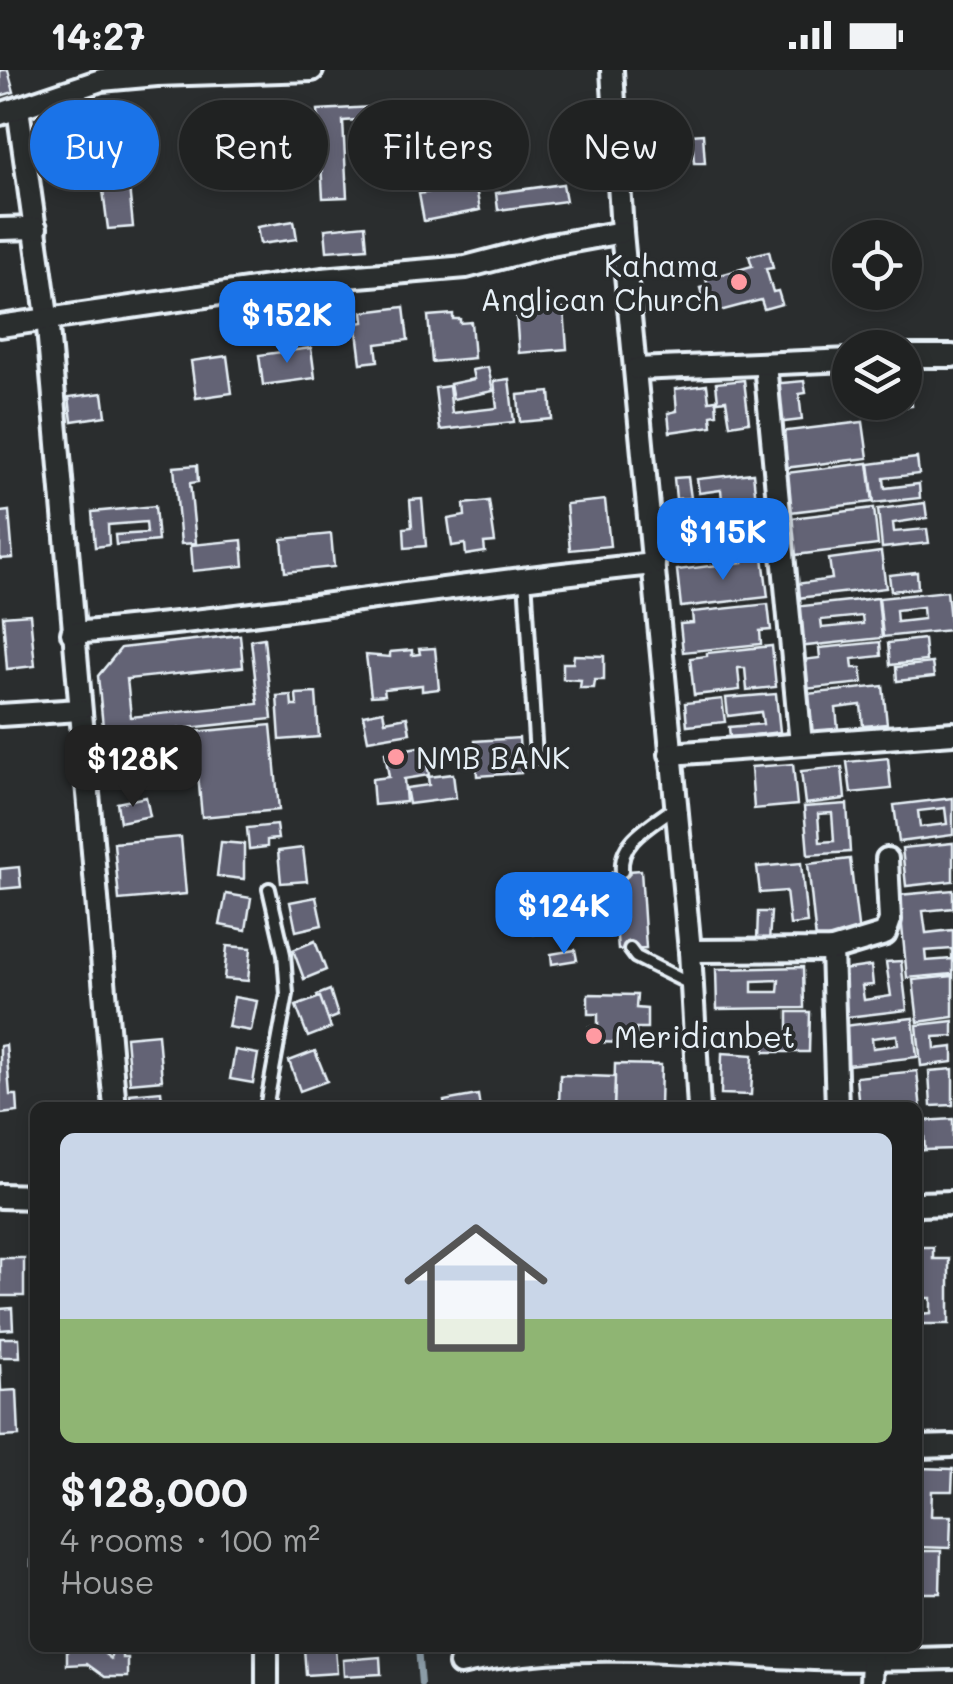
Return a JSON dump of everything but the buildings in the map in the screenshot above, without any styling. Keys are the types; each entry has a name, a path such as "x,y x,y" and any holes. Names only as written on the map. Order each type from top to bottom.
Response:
{"street":[{"path":"114,1102 47,316 36,228 9,111 101,80 312,70"},
{"path":"612,70 622,232 693,986 698,1102"},
{"path":"0,230 36,228"},
{"path":"0,326 47,316 322,280 466,266 622,232"},
{"path":"922,355 953,356"},
{"path":"636,370 832,361"},
{"path":"765,364 801,744"},
{"path":"72,633 196,622 525,576 654,564"},
{"path":"0,715 80,710"},
{"path":"670,754 953,733"},
{"path":"690,951 832,950 885,934 890,920 887,859"},
{"path":"832,950 837,1102"},
{"path":"0,1196 30,1197"},
{"path":"922,1204 953,1203"},
{"path":"922,1446 953,1446"},
{"path":"267,1652 268,1684"},
{"path":"460,1664 547,1652"},
{"path":"762,1652 819,1653 872,1660 953,1658"},
{"path":"871,1684 872,1660"}],"lane":[{"path":"525,576 536,757"},
{"path":"622,871 620,857 626,846 676,806"},
{"path":"267,1102 287,994 284,954 270,889"},
{"path":"630,949 636,957 693,986"}],"waterway":[{"path":"418,1652 421,1684"}],"place":[{"name":"Kahama Anglican Church","path":"739,282"},
{"name":"NMB BANK","path":"396,757"},
{"name":"Meridianbet","path":"594,1036"}]}
